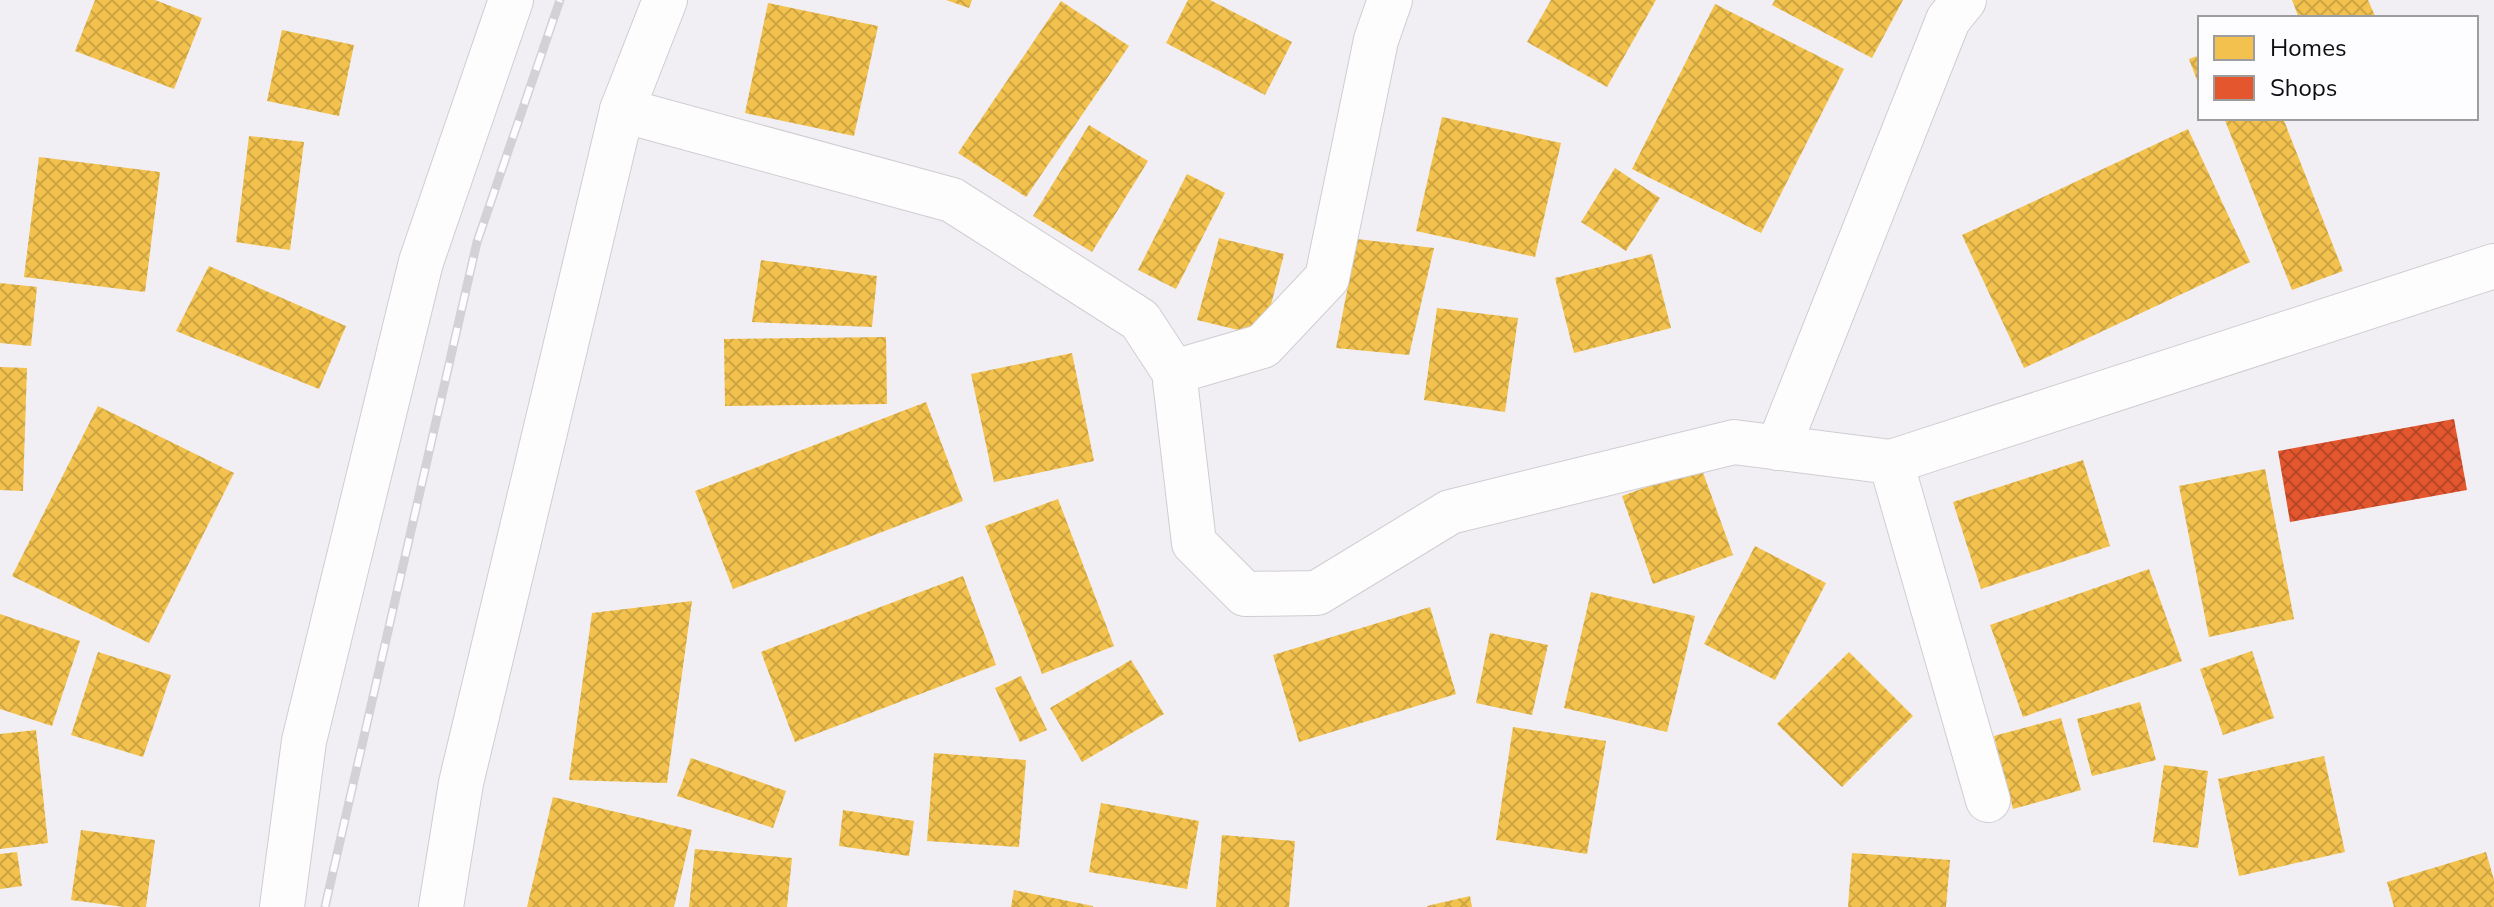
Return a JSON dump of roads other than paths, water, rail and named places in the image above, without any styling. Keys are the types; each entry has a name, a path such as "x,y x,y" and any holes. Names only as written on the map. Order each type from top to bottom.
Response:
{"street":[{"path":"282,907 304,741 421,262 511,0"},
{"path":"441,907 461,783 622,110 665,0"},
{"path":"1174,372 1263,346 1327,278 1376,40 1390,0"},
{"path":"1778,448 1948,20 1964,0"},
{"path":"622,110 952,200 1140,320 1174,372 1194,543 1245,594 1317,593 1450,512 1734,442 1891,462 2494,266"},
{"path":"1891,462 1988,800"}],"railway":[{"path":"325,907 477,242 560,0"}]}
